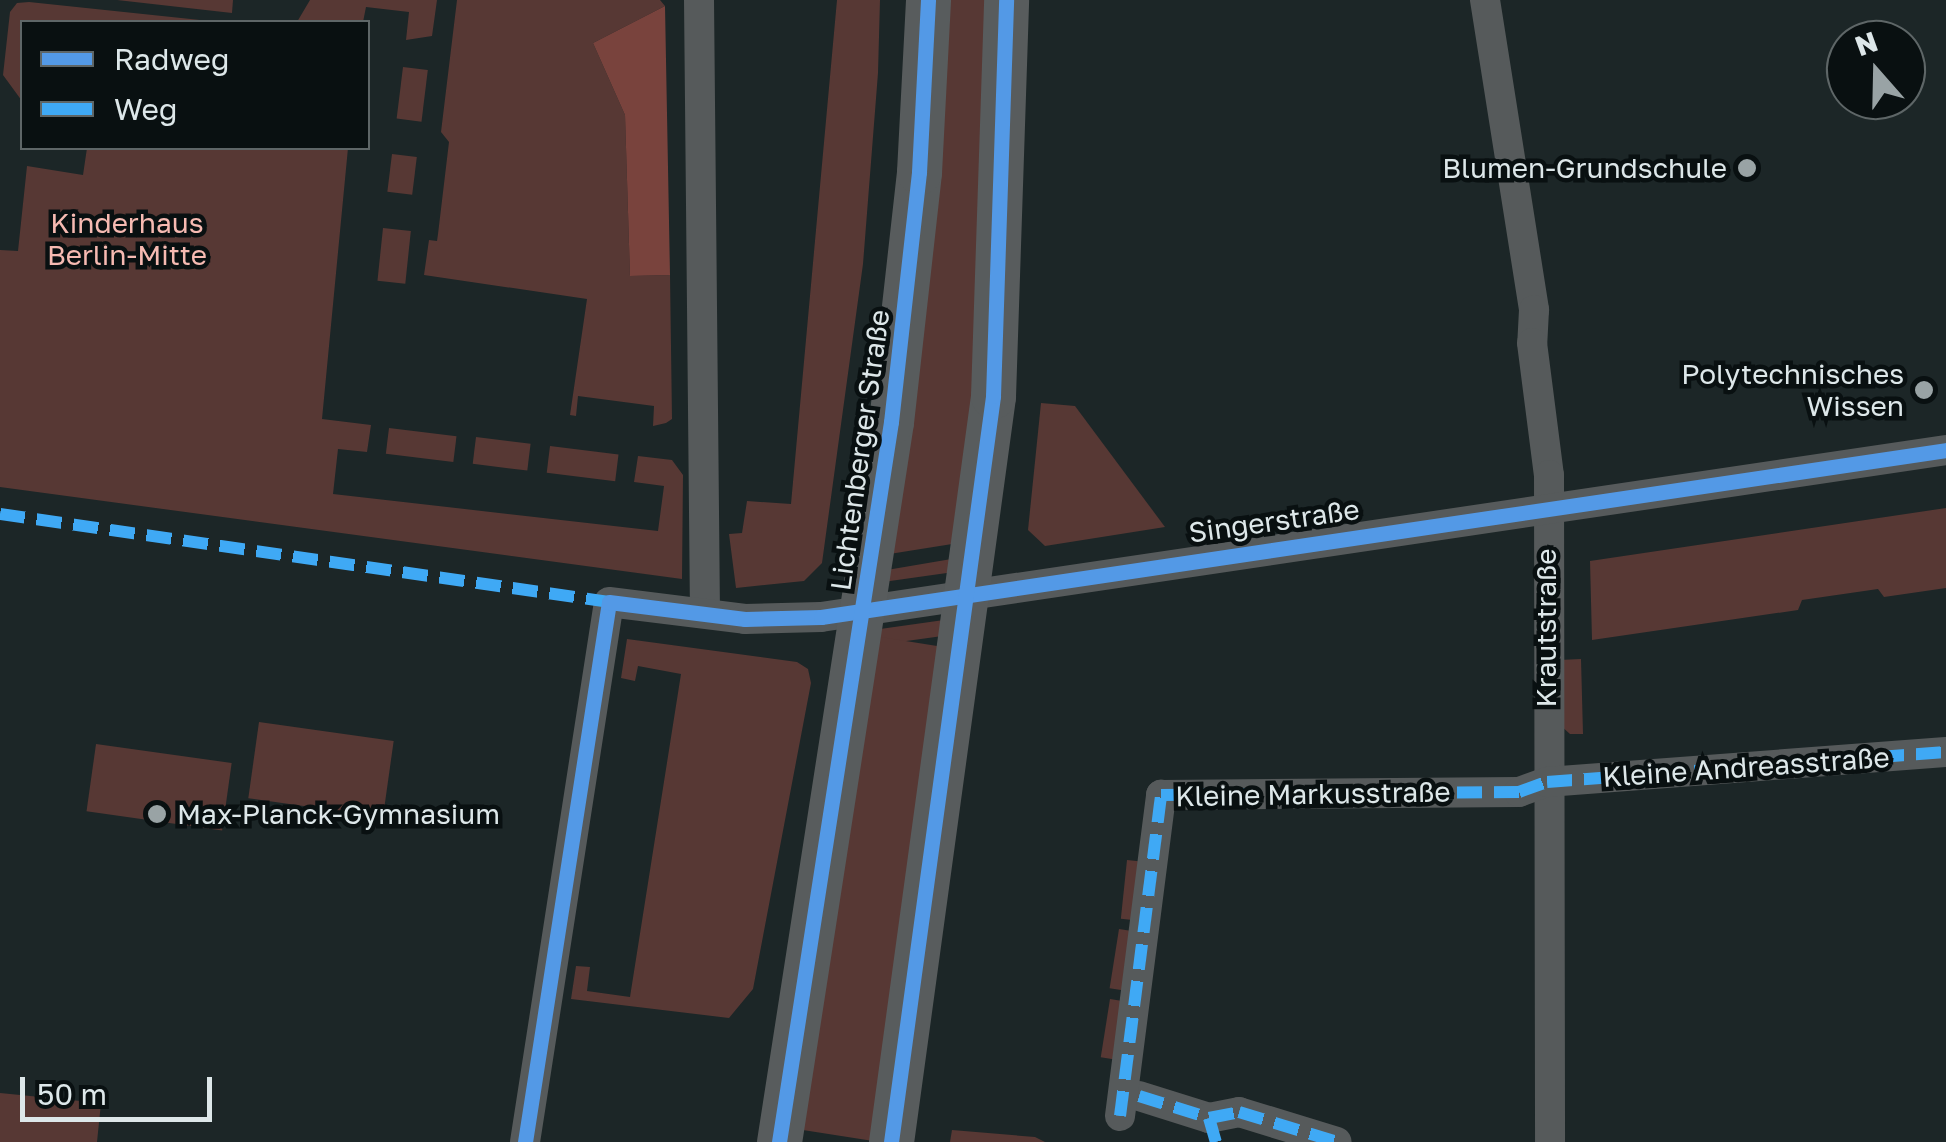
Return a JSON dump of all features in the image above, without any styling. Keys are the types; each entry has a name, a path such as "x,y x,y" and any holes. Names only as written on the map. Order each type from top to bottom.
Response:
{"main road":[{"name":"Lichtenberger Straße","path":"779,1142 862,610 912,243 928,0"},
{"path":"891,1142 971,594 1002,264 1006,0"}],"street":[{"path":"698,0 705,613"},
{"name":"Krautstraße","path":"1486,0 1534,310 1547,507 1550,1142"},
{"name":"Singerstraße","path":"524,1142 609,602 745,618 862,610 1946,450"},
{"name":"Kleine Andreasstraße","path":"1547,782 1946,752"},
{"name":"Kleine Markusstraße","path":"1337,1142 1239,1112 1212,1130 1129,1106 1161,796 1519,792 1547,782"}],"green space":[{"path":"117,0 233,0 232,13"},
{"path":"310,0 437,0 432,36 406,40 409,12 366,7 363,20 298,20"},
{"path":"457,0 660,0 665,6 593,43 625,115 630,276 670,275 672,419 666,423 653,426 654,406 578,396 576,416 570,415 587,299 424,275 429,240 437,241 438,234 449,142 441,132"},
{"path":"837,0 880,0 863,264 822,563 804,581 736,588 729,534 742,533 747,501 791,504"},
{"path":"934,0 998,0 971,541 877,556"},
{"path":"29,2 200,20 20,20 20,98 3,75 10,12 17,3"},
{"path":"403,67 428,70 421,122 397,119"},
{"name":"Kinderhaus Berlin-Mitte","path":"87,150 348,150 322,419 371,425 367,452 338,449 333,494 658,531 664,486 634,482 638,456 672,460 683,475 682,579 0,487 0,250 18,251 27,166 83,175"},
{"path":"392,154 417,157 412,195 387,192"},
{"path":"383,228 411,231 405,284 377,281"},
{"path":"1041,403 1075,406 1165,527 1045,546 1028,530"},
{"path":"389,428 456,436 453,462 386,454"},
{"path":"476,437 531,444 527,471 473,464"},
{"path":"550,446 618,454 615,481 547,473"},
{"path":"1946,508 1946,588 1884,597 1878,589 1802,600 1798,610 1592,640 1590,561"},
{"path":"969,556 961,571 883,582 875,572"},
{"path":"951,619 957,634 863,647 873,630"},
{"path":"860,634 956,649 878,1142 782,1127"},
{"path":"627,639 797,662 808,669 811,683 753,989 729,1018 571,999 576,966 590,967 587,991 630,997 681,674 638,666 635,681 621,678"},
{"path":"1581,659 1583,734 1570,734 1561,726 1559,660"},
{"path":"259,722 394,741 383,817 248,798"},
{"path":"96,744 232,763 222,830 87,811"},
{"path":"1127,860 1146,862 1140,921 1121,919"},
{"path":"1119,929 1137,932 1127,991 1110,988"},
{"path":"1110,999 1129,1002 1120,1060 1101,1057"},
{"path":"0,1093 101,1103 97,1142 0,1142"},
{"path":"952,1130 1035,1137 1045,1142 950,1142"}],"shaded area":[{"path":"665,6 670,275 630,276 625,115 593,43"}],"marked path":[{"path":"0,514 609,602"},
{"path":"1120,1116 1161,795 1519,792 1547,782 1946,752"},
{"path":"1139,1096 1209,1118 1239,1112 1337,1142"},
{"path":"1209,1118 1216,1142"}],"cycle path":[{"path":"779,1142 891,422 919,172 928,0"},
{"path":"891,1142 993,396 1006,0"},
{"path":"525,1142 609,602 745,619 821,617 1946,450"}],"place":[{"name":"Blumen-Grundschule","path":"1747,168"},
{"name":"Polytechnisches Wissen","path":"1924,390"},
{"name":"Max-Planck-Gymnasium","path":"157,814"}]}
